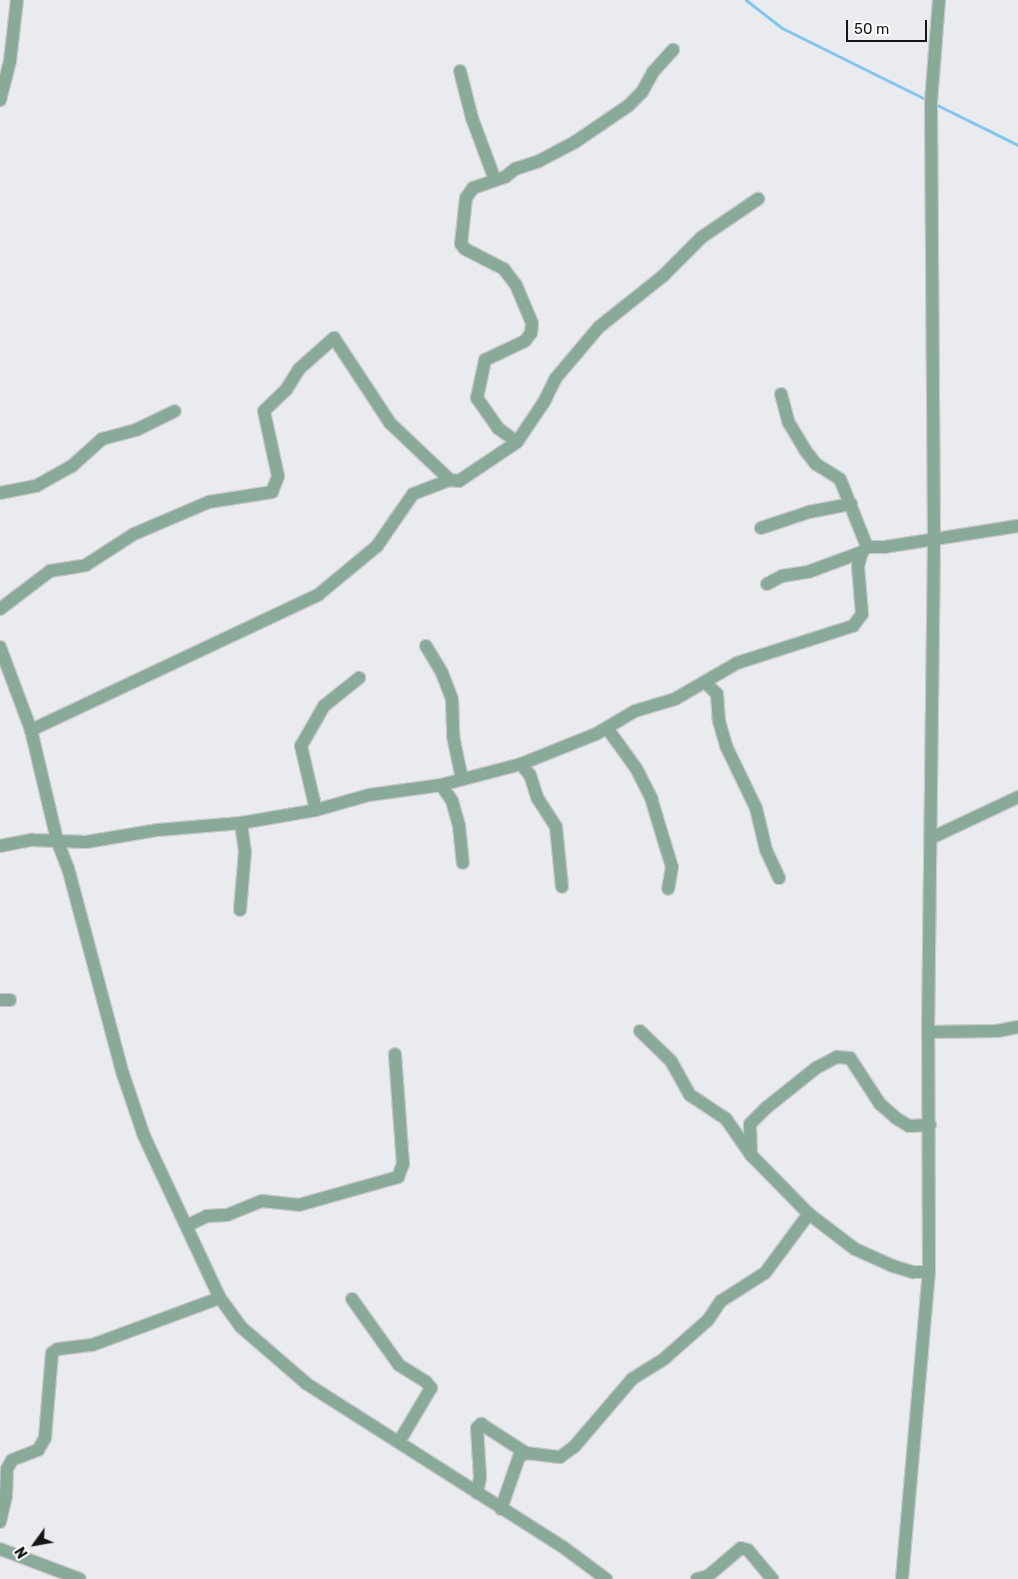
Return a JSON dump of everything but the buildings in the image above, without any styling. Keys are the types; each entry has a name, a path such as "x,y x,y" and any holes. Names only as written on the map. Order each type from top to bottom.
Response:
{"street":[{"path":"0,100 10,61 16,0"},
{"path":"902,1579 930,1272 928,1032 934,538 931,102 939,0"},
{"path":"517,442 498,428 477,398 486,360 525,341 532,323 516,285 504,269 465,249 461,244 466,198 473,188 495,180 575,142 628,106 642,92 653,72 673,50"},
{"path":"460,71 472,118 495,180"},
{"path":"31,730 318,596 377,546 413,494 450,480 460,480 517,442 544,402 555,379 599,327 663,276 702,237 758,199"},
{"path":"0,608 50,571 86,565 142,530 209,502 272,492 278,476 264,411 286,390 300,368 334,338 390,423 450,480"},
{"path":"0,846 32,840 86,842 158,830 241,823 316,810 368,795 441,785 462,778 522,764 607,728 635,711 675,699 706,684 737,664 853,626 862,614 858,566 864,549 851,504 840,479 816,464 804,450 790,423 781,394"},
{"path":"0,493 36,486 72,466 102,439 136,430 175,411"},
{"path":"760,528 809,512 851,504"},
{"path":"768,584 782,576 808,572 864,549 1018,526"},
{"path":"426,646 442,672 452,698 453,736 462,778"},
{"path":"0,647 31,730 57,840 68,868 110,1030 144,1136 188,1225 220,1298 241,1327 266,1351 308,1384 563,1547 606,1579"},
{"path":"316,810 301,746 324,706 359,678"},
{"path":"706,684 717,694 719,721 726,746 756,808 766,850 778,878"},
{"path":"607,728 636,768 651,798 672,867 668,889"},
{"path":"522,764 530,775 538,799 556,827 562,887"},
{"path":"441,785 452,801 460,826 463,863"},
{"path":"931,838 1018,797"},
{"path":"240,910 245,852 241,823"},
{"path":"928,1032 998,1031 1018,1026"},
{"path":"640,1031 671,1061 690,1095 726,1119 751,1155 809,1214 855,1249 893,1266 913,1272 930,1272"},
{"path":"188,1225 207,1216 227,1215 262,1200 299,1205 398,1177 403,1164 395,1054"},
{"path":"751,1155 750,1124 816,1068 838,1057 850,1058 880,1104 896,1118 909,1126 930,1125"},
{"path":"476,1493 480,1477 477,1428 481,1424 526,1453 560,1458 574,1447 632,1379 665,1358 708,1320 721,1301 765,1273 809,1214"},
{"path":"0,1522 6,1496 7,1469 12,1460 38,1450 45,1438 52,1353 58,1348 92,1344 220,1298"},
{"path":"352,1299 399,1365 431,1388 399,1442"},
{"path":"502,1509 514,1474 515,1462 526,1453"},
{"path":"697,1579 708,1576 741,1548 748,1550 772,1579"},
{"path":"0,1549 80,1579"}],"waterway":[{"path":"746,0 782,28 927,100"},
{"path":"935,104 1018,145"}]}
